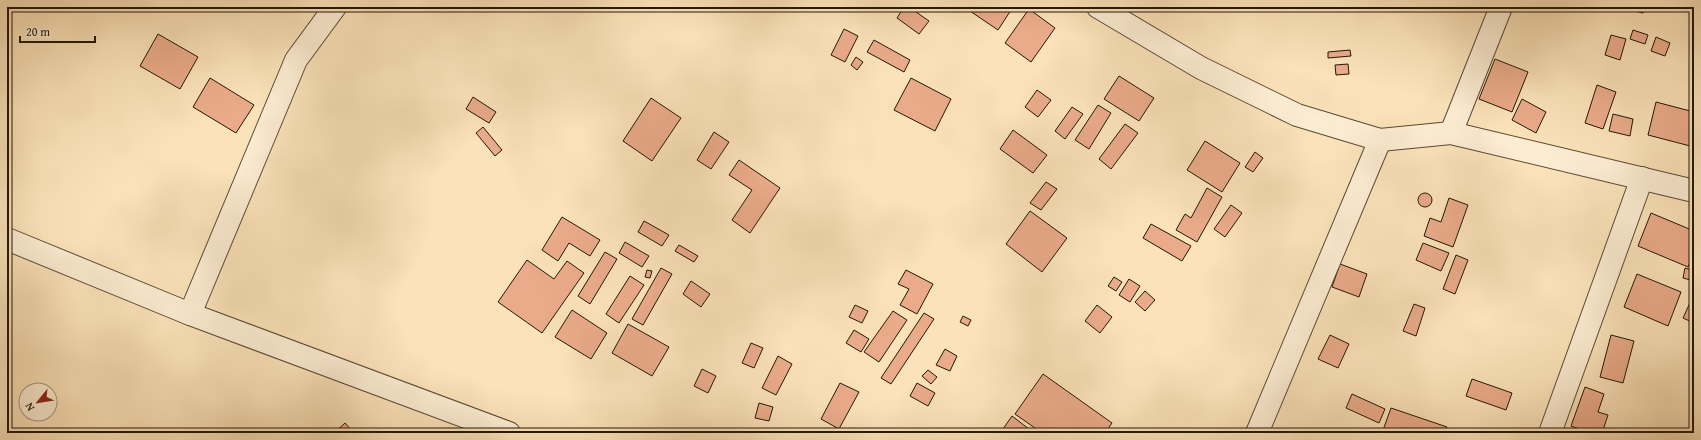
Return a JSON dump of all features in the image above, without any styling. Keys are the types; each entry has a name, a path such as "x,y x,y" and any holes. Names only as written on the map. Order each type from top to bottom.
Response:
{"street":[{"path":"190,314 296,60 335,7"},
{"path":"1098,7 1201,68 1297,115 1380,140 1451,133 1694,191"},
{"path":"1451,133 1501,7"},
{"path":"1257,433 1380,140"},
{"path":"1550,433 1642,178"},
{"path":"7,240 190,314 509,433"}],"building":[{"path":"904,7 909,7 929,21 919,34 897,18"},
{"path":"964,7 1013,7 998,30"},
{"path":"1627,7 1644,7 1643,13 1627,9"},
{"path":"1029,9 1055,28 1031,62 1005,43"},
{"path":"844,29 858,36 845,62 831,55"},
{"path":"1633,30 1648,35 1645,44 1630,39"},
{"path":"158,34 198,57 180,89 140,66"},
{"path":"1611,35 1626,39 1620,60 1605,55"},
{"path":"1656,37 1670,43 1665,56 1651,51"},
{"path":"874,40 910,60 904,72 867,52"},
{"path":"1350,50 1351,56 1328,58 1328,52"},
{"path":"856,57 863,62 857,70 851,65"},
{"path":"1495,59 1528,72 1512,112 1479,99"},
{"path":"1348,64 1349,74 1336,75 1335,65"},
{"path":"1119,76 1154,98 1139,121 1104,99"},
{"path":"210,78 254,105 236,133 193,107"},
{"path":"911,78 951,99 935,131 894,110"},
{"path":"1597,85 1616,92 1603,129 1585,123"},
{"path":"1037,90 1051,100 1038,117 1025,107"},
{"path":"473,97 496,112 489,123 466,109"},
{"path":"651,98 681,118 652,161 623,141"},
{"path":"1522,99 1546,112 1536,133 1512,120"},
{"path":"1656,102 1694,112 1694,147 1648,135"},
{"path":"1098,105 1111,113 1089,149 1075,140"},
{"path":"1072,107 1083,114 1065,139 1055,131"},
{"path":"1613,114 1633,119 1630,136 1609,131"},
{"path":"1125,124 1138,133 1111,169 1099,159"},
{"path":"483,127 502,150 495,156 476,133"},
{"path":"1013,130 1047,155 1033,173 1000,149"},
{"path":"714,132 729,142 711,169 697,160"},
{"path":"1205,141 1240,163 1222,192 1187,170"},
{"path":"1255,152 1263,158 1253,172 1245,167"},
{"path":"739,160 780,188 750,233 732,220 752,190 729,175"},
{"path":"1046,182 1057,189 1041,210 1030,203"},
{"path":"1207,188 1222,197 1197,242 1176,230 1185,214 1191,218"},
{"path":"1425,193 1430,195 1432,200 1430,205 1425,207 1420,205 1418,200 1420,195"},
{"path":"1449,198 1468,205 1453,247 1424,236 1430,218 1441,222"},
{"path":"1231,205 1242,213 1225,237 1214,229"},
{"path":"1030,211 1067,238 1042,272 1006,244"},
{"path":"1651,213 1694,231 1694,252 1688,267 1638,246"},
{"path":"562,217 600,240 590,256 569,243 558,261 542,250"},
{"path":"644,221 669,235 662,246 638,232"},
{"path":"1151,224 1191,246 1182,261 1143,238"},
{"path":"625,242 649,256 642,267 619,253"},
{"path":"1423,243 1449,253 1441,271 1416,260"},
{"path":"679,245 698,256 694,262 675,251"},
{"path":"605,252 617,259 590,304 578,296"},
{"path":"1456,255 1468,260 1455,294 1443,289"},
{"path":"527,260 554,279 567,261 584,273 542,333 498,302"},
{"path":"1340,264 1367,274 1359,297 1332,287"},
{"path":"661,268 672,274 643,325 632,319"},
{"path":"1685,268 1694,271 1694,281 1683,278"},
{"path":"647,270 652,271 650,278 645,277"},
{"path":"906,270 933,284 917,314 900,305 909,289 898,284"},
{"path":"1637,274 1681,292 1668,326 1624,307"},
{"path":"630,276 644,285 619,323 606,314"},
{"path":"1114,277 1122,282 1116,291 1108,286"},
{"path":"1129,279 1140,286 1130,302 1119,295"},
{"path":"691,281 710,294 701,307 683,294"},
{"path":"1145,291 1155,300 1145,311 1135,302"},
{"path":"1694,294 1694,323 1683,318"},
{"path":"1414,304 1425,308 1416,336 1403,331"},
{"path":"855,305 868,311 862,323 849,317"},
{"path":"1097,305 1112,317 1100,333 1085,321"},
{"path":"572,310 607,333 591,359 555,337"},
{"path":"893,311 907,320 879,362 864,352"},
{"path":"924,313 934,319 891,384 881,378"},
{"path":"963,316 971,320 968,326 960,322"},
{"path":"628,324 669,347 652,376 612,353"},
{"path":"854,330 869,339 861,352 846,343"},
{"path":"1330,335 1349,344 1338,368 1318,359"},
{"path":"1611,335 1634,341 1623,383 1600,377"},
{"path":"751,343 763,348 754,368 742,363"},
{"path":"945,349 957,356 950,371 936,365"},
{"path":"778,356 792,364 776,395 762,388"},
{"path":"702,369 716,376 708,393 694,386"},
{"path":"928,370 937,377 931,384 922,376"},
{"path":"1043,374 1112,423 1105,433 1042,433 1015,414"},
{"path":"1472,379 1512,393 1506,410 1466,396"},
{"path":"840,383 859,392 839,429 821,419"},
{"path":"917,383 935,393 928,406 910,396"},
{"path":"1585,387 1604,394 1598,412 1608,415 1602,433 1590,433 1571,426"},
{"path":"1352,394 1385,409 1379,423 1346,408"},
{"path":"759,403 773,407 769,421 755,418"},
{"path":"1391,408 1447,427 1445,433 1421,433 1406,428 1404,433 1382,433"},
{"path":"1012,416 1029,429 1026,433 1008,433 1003,429"},
{"path":"345,423 354,433 334,433"}]}
